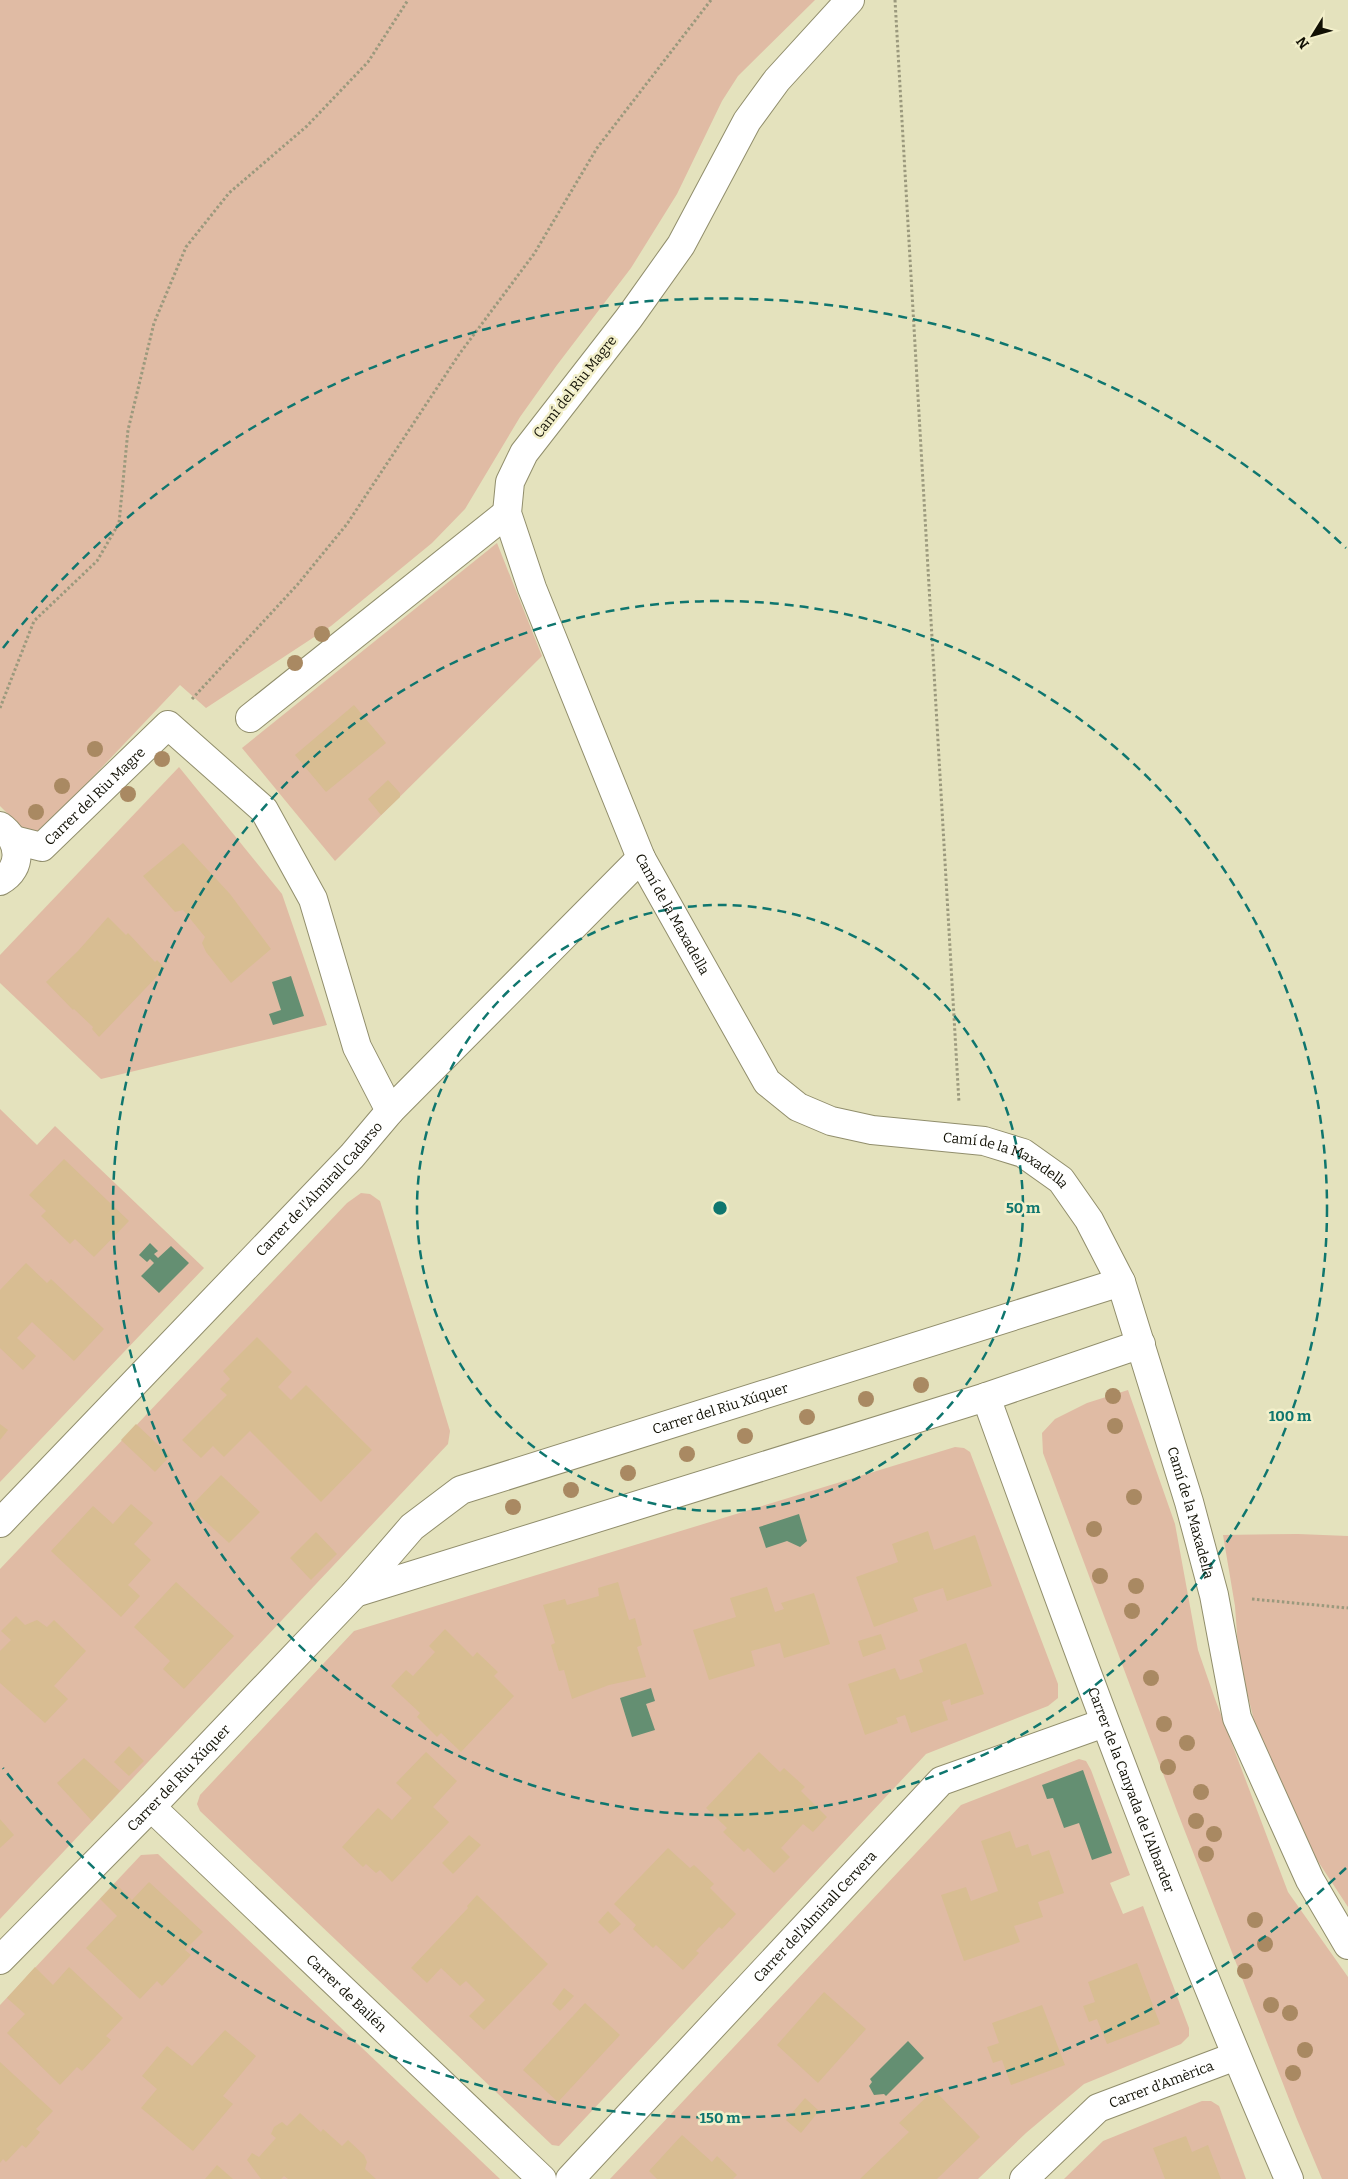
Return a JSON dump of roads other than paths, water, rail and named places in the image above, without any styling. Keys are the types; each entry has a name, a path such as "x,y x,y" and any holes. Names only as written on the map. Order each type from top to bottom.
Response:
{"street":[{"name":"Camí del Riu Magre","path":"507,513 510,482 524,453 629,318 681,244 747,121 776,80 850,0"},
{"path":"250,718 507,513"},
{"name":"Camí de la Maxadella","path":"507,513 532,588 641,858 767,1082 798,1107 831,1121 872,1130 984,1140 1023,1154 1061,1180 1089,1220 1121,1282 1189,1502 1214,1595 1237,1718 1310,1880 1348,1945"},
{"name":"Carrer del Riu Magre","path":"7,833 42,847 168,725 264,810 313,899 357,1047 390,1111"},
{"path":"0,881 14,867 17,850 7,833"},
{"name":"Carrer de l'Almirall Cadarso","path":"0,1523 352,1156 390,1111 641,858"},
{"name":"Carrer del Riu Xúquer","path":"0,1960 151,1807 355,1593 412,1526 461,1490 1121,1282"},
{"name":"Carrer del Riu Xúquer","path":"355,1593 986,1397 1141,1344"},
{"name":"Carrer de la Canyada de l'Albarder","path":"986,1397 1104,1722 1236,2056 1289,2179"},
{"name":"Carrer del'Almirall Cervera","path":"570,2179 941,1781 1104,1722"},
{"name":"Carrer de Bailén","path":"151,1807 542,2179"},
{"name":"Carrer d'Amèrica","path":"1024,2179 1098,2108 1236,2056"}]}
